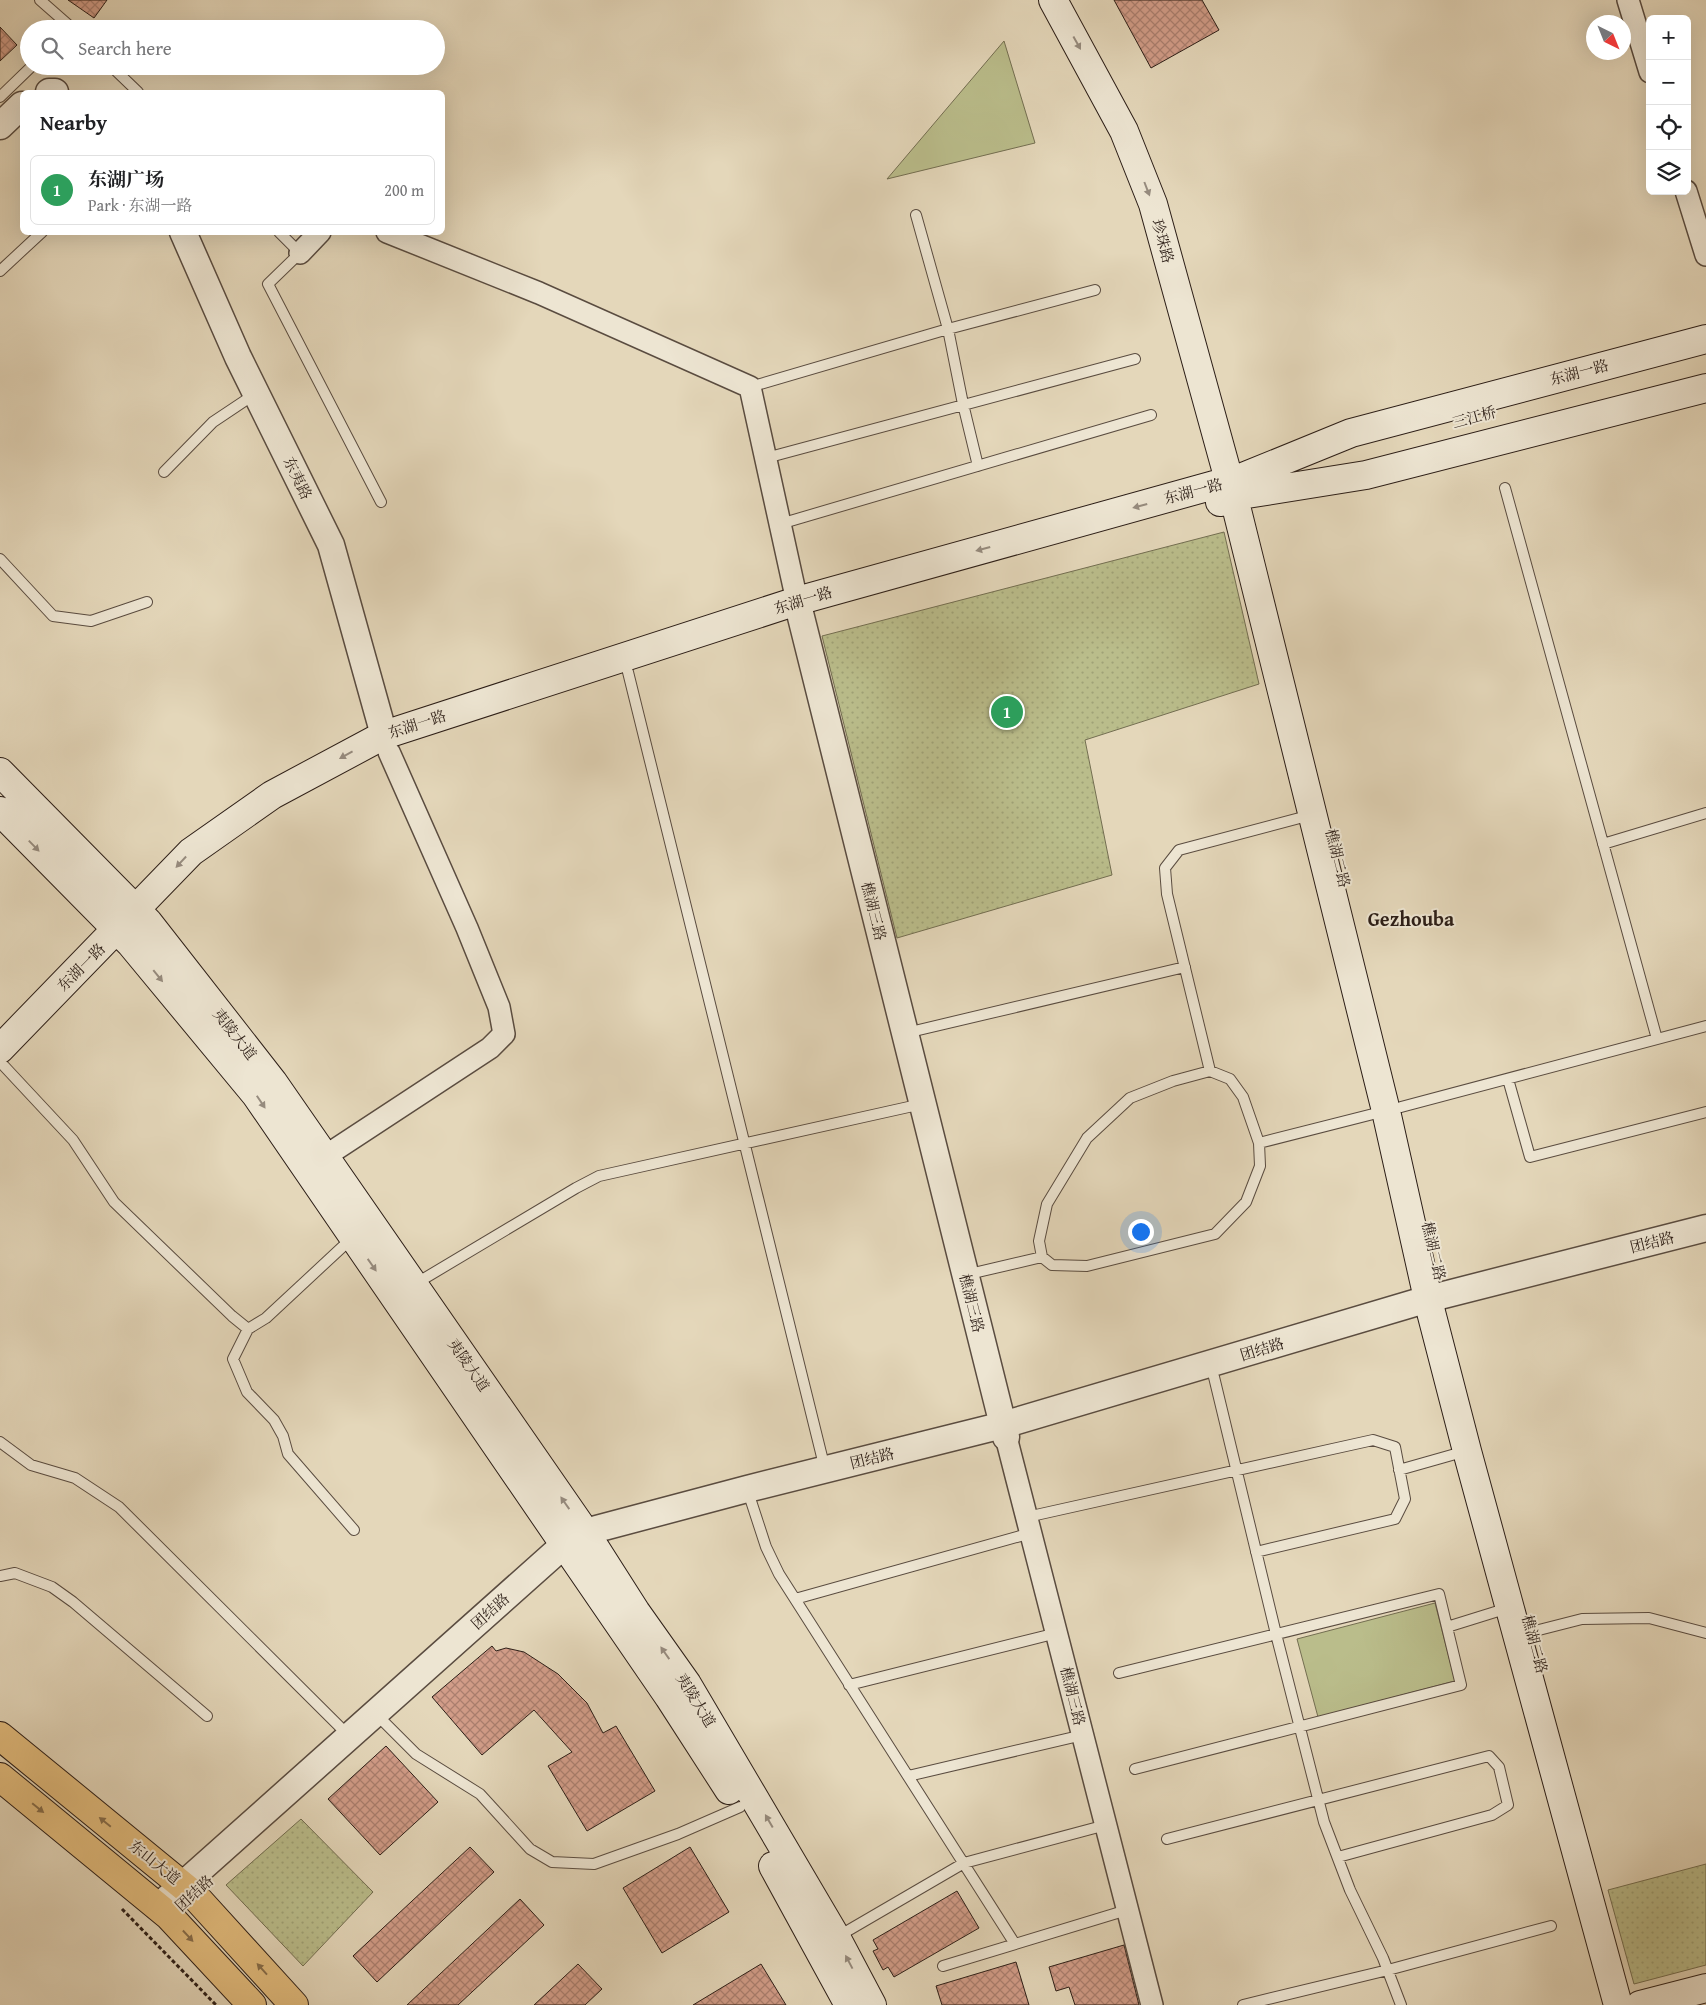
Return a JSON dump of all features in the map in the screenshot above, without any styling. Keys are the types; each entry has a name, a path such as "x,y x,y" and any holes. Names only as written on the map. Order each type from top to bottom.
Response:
{"main road":[{"name":"珍珠路","path":"1053,0 1124,131 1153,204 1238,488"},
{"name":"珍珠路","path":"1074,0 1141,123 1170,198 1238,488"},
{"name":"东湖一路","path":"1238,488 1350,433 1706,339"},
{"name":"三江桥","path":"1238,488 1706,356"},
{"name":"三江桥","path":"1238,488 1706,376"},
{"path":"1,1062 124,937 142,916 205,864 275,814 386,743 628,672 800,610 1238,488 1366,475 1706,388"},
{"name":"樵湖二路","path":"1238,488 1312,815 1393,1109"},
{"name":"樵湖二路","path":"1238,488 1393,1109 1437,1303 1467,1451 1618,2005"},
{"name":"东湖一路","path":"386,743 800,610"},
{"name":"夷陵大道","path":"0,772 142,916 273,1082 414,1285 578,1543 669,1697 740,1807 849,2005"},
{"name":"夷陵大道","path":"0,811 124,937 256,1095 353,1237 578,1543 636,1612 687,1684 836,1938 872,2005"},
{"name":"樵湖二路","path":"1437,1303 1635,2005"},
{"name":"东山大道","path":"0,1736 188,1889 294,2005"},
{"path":"0,1777 163,1912 252,2005"},
{"path":"1640,2005 1706,1988"}],"street":[{"path":"1628,0 1646,60"},
{"path":"0,126 20,107"},
{"path":"1687,195 1706,256"},
{"name":"东夷路","path":"184,235 238,357 331,545 386,743"},
{"path":"300,253 317,235"},
{"path":"394,235 539,294 750,387 800,610"},
{"name":"樵湖三路","path":"800,610 1004,1431 1152,2005"},
{"path":"324,1157 490,1048 504,1034 496,998 386,743"},
{"name":"团结路","path":"163,1912 350,1736 578,1543 747,1489 1004,1431 1210,1365 1706,1228"},
{"name":"团结路","path":"188,1889 384,1722 578,1543 751,1500 1214,1376 1437,1303 1706,1241"}],"lane":[{"path":"40,0 63,20"},
{"path":"0,97 23,75"},
{"path":"120,75 136,90"},
{"path":"916,215 948,329 978,466"},
{"path":"0,271 39,235"},
{"path":"282,235 300,253 268,284 381,502"},
{"path":"750,387 948,329 1095,290"},
{"path":"766,458 1135,358"},
{"path":"164,472 213,422 256,393"},
{"path":"780,524 1151,414"},
{"path":"1505,488 1657,1039"},
{"path":"0,560 53,616 91,621 148,602"},
{"path":"628,672 826,1470"},
{"path":"1603,844 1706,813"},
{"path":"1210,1071 1167,894 1165,868 1179,850 1312,815"},
{"path":"904,1034 1185,966"},
{"path":"1259,1143 1706,1026"},
{"path":"1,1062 73,1140 114,1202 232,1316 248,1329"},
{"path":"1210,1071 1230,1080 1243,1097 1259,1143 1260,1166 1246,1202 1215,1234 1087,1266 1052,1265 1042,1257 1039,1241 1046,1204 1087,1138 1130,1098 1173,1081 1210,1071"},
{"path":"1508,1079 1530,1157 1706,1112"},
{"path":"414,1285 599,1176 922,1104"},
{"path":"353,1237 266,1318 248,1329 233,1359 247,1392 274,1420 284,1436 288,1454 354,1530"},
{"path":"965,1275 1042,1257"},
{"path":"1214,1376 1276,1634 1324,1822 1350,1890 1388,1970 1401,2005"},
{"path":"795,1599 1029,1525 1236,1470 1373,1440 1395,1447 1405,1499 1395,1519 1256,1552"},
{"path":"0,1442 31,1465 75,1478 119,1507 350,1736"},
{"path":"1399,1470 1467,1451"},
{"path":"751,1500 766,1547 779,1574 1015,1944"},
{"path":"0,1576 15,1574 52,1587 73,1602 207,1716"},
{"path":"1119,1673 1439,1594 1462,1685 1135,1769"},
{"path":"1447,1627 1509,1608"},
{"path":"1531,1632 1582,1619 1648,1618 1706,1633"},
{"path":"849,1685 1057,1633"},
{"path":"384,1722 416,1754 480,1794 530,1848 552,1862 594,1864 678,1834 740,1807"},
{"path":"908,1776 1083,1735"},
{"path":"1167,1838 1489,1756 1499,1767 1508,1805 1492,1815 1338,1857"},
{"path":"836,1938 964,1863 1106,1825"},
{"path":"943,1966 1127,1910"},
{"path":"1244,2005 1388,1970 1552,1926"}],"path":[{"path":"119,1906 216,2005"}],"green space":[{"path":"1004,41 1035,143 887,179"},
{"path":"1224,532 1259,684 1085,740 1112,875 897,938 822,636"},
{"path":"1435,1603 1455,1681 1318,1717 1297,1639"},
{"path":"301,1819 373,1892 303,1966 226,1885"},
{"path":"1706,1864 1706,1965 1634,1984 1608,1890"}],"building":[{"path":"68,0 107,0 94,18"},
{"path":"1114,0 1202,0 1219,30 1151,68"},
{"path":"0,27 17,45 0,61"},
{"path":"492,1646 496,1651 506,1648 524,1652 558,1674 587,1703 603,1733 616,1726 655,1791 587,1831 548,1766 572,1752 534,1710 482,1755 432,1697"},
{"path":"386,1746 438,1802 380,1855 328,1799"},
{"path":"470,1847 494,1872 377,1982 353,1956"},
{"path":"690,1847 729,1912 662,1953 623,1888"},
{"path":"957,1891 979,1928 894,1977 888,1967 883,1970 873,1951 878,1949 873,1940"},
{"path":"520,1899 544,1925 458,2005 407,2005"},
{"path":"1124,1945 1139,2005 1075,2005 1069,1987 1056,1991 1049,1967"},
{"path":"1016,1962 1029,2005 942,2005 936,1986"},
{"path":"578,1964 602,1989 585,2005 534,2005"},
{"path":"761,1964 786,2005 693,2005"}],"place":[{"name":"东湖广场","path":"1007,712"}],"district":[{"name":"Gezhouba","path":"1411,918"}]}
